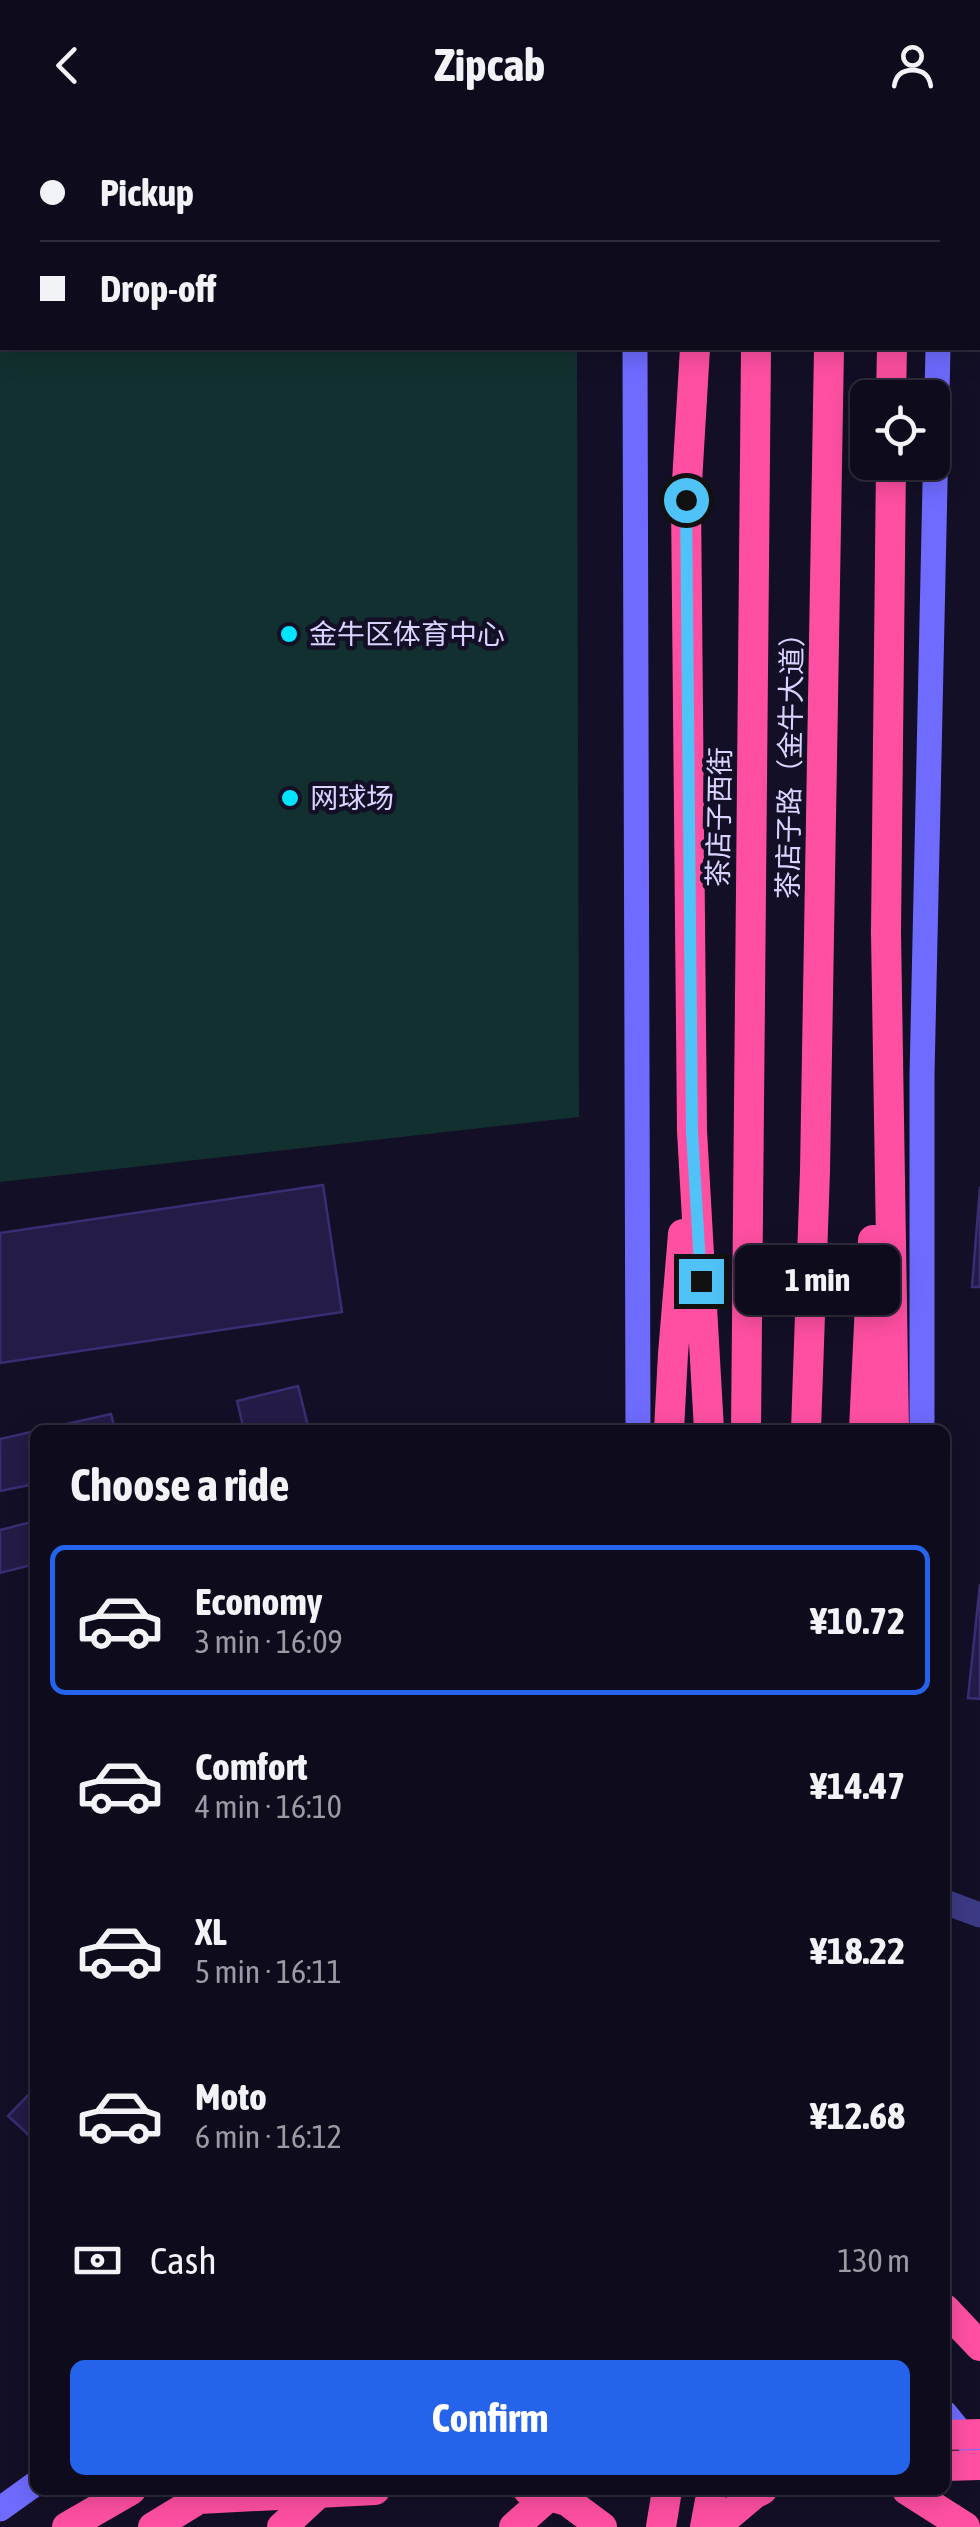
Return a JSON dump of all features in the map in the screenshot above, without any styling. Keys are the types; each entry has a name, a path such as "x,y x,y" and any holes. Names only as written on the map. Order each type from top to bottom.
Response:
{"highway":[{"path":"695,350 686,500 692,1132 709,1425"},
{"name":"茶店子西街","path":"746,1425 756,350"},
{"name":"茶店子路（金牛大道）","path":"806,1425 815,1172 830,350"},
{"path":"891,380 892,350"},
{"path":"890,480 886,932 894,1425"},
{"path":"864,1425 886,932"},
{"path":"669,1425 692,1132"},
{"path":"950,2313 980,2346"},
{"path":"950,2435 980,2434"},
{"path":"950,2466 980,2466"},
{"path":"67,2527 122,2495"},
{"path":"153,2527 199,2499 278,2495"},
{"path":"282,2527 317,2495"},
{"path":"545,2495 566,2501 602,2527"},
{"path":"514,2527 550,2495"},
{"path":"661,2527 666,2495"},
{"path":"705,2527 711,2495"},
{"path":"718,2527 753,2495"},
{"path":"915,2495 965,2527"}],"main road":[{"path":"635,350 638,1425"},
{"path":"922,1425 922,1076 938,350"},
{"path":"950,2419 980,2457"},
{"path":"0,2509 30,2488"},
{"path":"580,2527 582,2495"},
{"path":"746,2527 751,2495"}],"street":[{"path":"950,1904 980,1915"}],"green space":[{"name":"金牛区体育中心","path":"0,350 577,350 579,1117 0,1182"}],"building":[{"path":"323,1185 342,1312 0,1363 0,1233"},
{"path":"980,1187 980,1287 972,1287"},
{"path":"298,1386 308,1425 243,1425 237,1401"},
{"path":"111,1414 114,1425 62,1425"},
{"path":"30,1432 30,1485 0,1491 0,1439"},
{"path":"30,1522 30,1565 0,1573 0,1530"},
{"path":"980,1584 980,1699 968,1698"},
{"path":"30,2093 30,2136 8,2116"}],"place":[{"name":"金牛区体育中心","path":"289,634"},
{"name":"网球场","path":"290,798"}],"route":[{"path":"686,500 692,1132 701,1281"}]}
